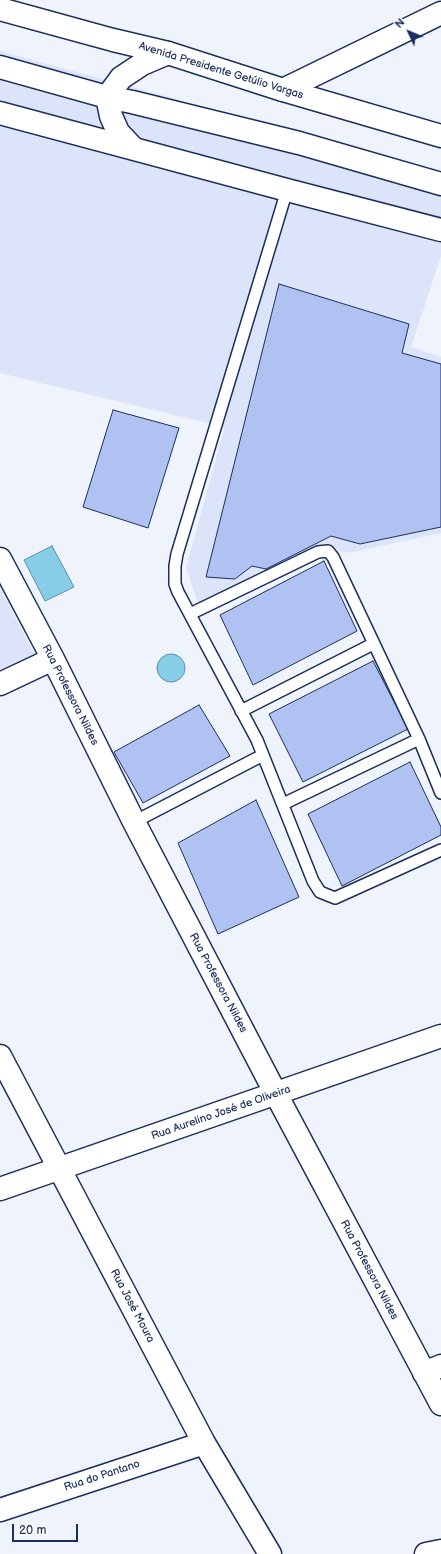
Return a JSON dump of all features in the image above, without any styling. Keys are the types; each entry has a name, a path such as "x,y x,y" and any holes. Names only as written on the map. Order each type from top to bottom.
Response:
{"street":[{"name":"Avenida Presidente Getúlio Vargas","path":"0,8 113,40 168,53 282,90 441,136"},
{"path":"282,90 441,13"},
{"path":"133,148 118,132 111,116 107,97 121,78 142,64 168,53"},
{"path":"0,67 107,97 300,143 441,184"},
{"path":"0,113 441,230"},
{"name":"Rua Professora Nildes","path":"0,559 53,659 134,822 276,1094 433,1369 441,1404"},
{"path":"0,684 53,659"},
{"name":"Rua Aurelino José de Oliveira","path":"0,1189 441,1036"},
{"name":"Rua José Moura","path":"0,1056 204,1443 270,1554"},
{"name":"Rua do Pantano","path":"0,1510 204,1443"},
{"path":"426,1554 441,1551"}],"lane":[{"path":"287,190 177,554 175,584 257,740 313,881 320,892 335,898 441,850"},
{"path":"190,614 318,552 328,551 333,557 419,739 441,793"},
{"path":"241,711 373,644"},
{"path":"282,804 419,739"},
{"path":"134,822 263,755"}],"shaded area":[{"path":"0,51 441,172 441,256 411,347 441,357 441,533 348,553 321,545 198,604 186,567 225,427 0,373"},
{"path":"0,589 46,676 0,696"}],"water":[{"path":"52,546 74,587 45,601 24,560"},
{"path":"171,654 181,658 185,668 181,678 171,682 161,678 157,668 161,658"}],"building":[{"path":"279,284 409,324 402,353 441,364 441,527 360,544 331,536 266,569 252,566 235,579 206,577"},
{"path":"113,410 179,428 148,528 83,507"},
{"path":"324,561 357,631 253,685 220,615"},
{"path":"373,661 408,729 303,782 269,714"},
{"path":"199,705 230,756 143,803 114,752"},
{"path":"410,762 441,827 441,835 342,886 308,814"},
{"path":"256,800 299,897 218,934 178,843"}]}
